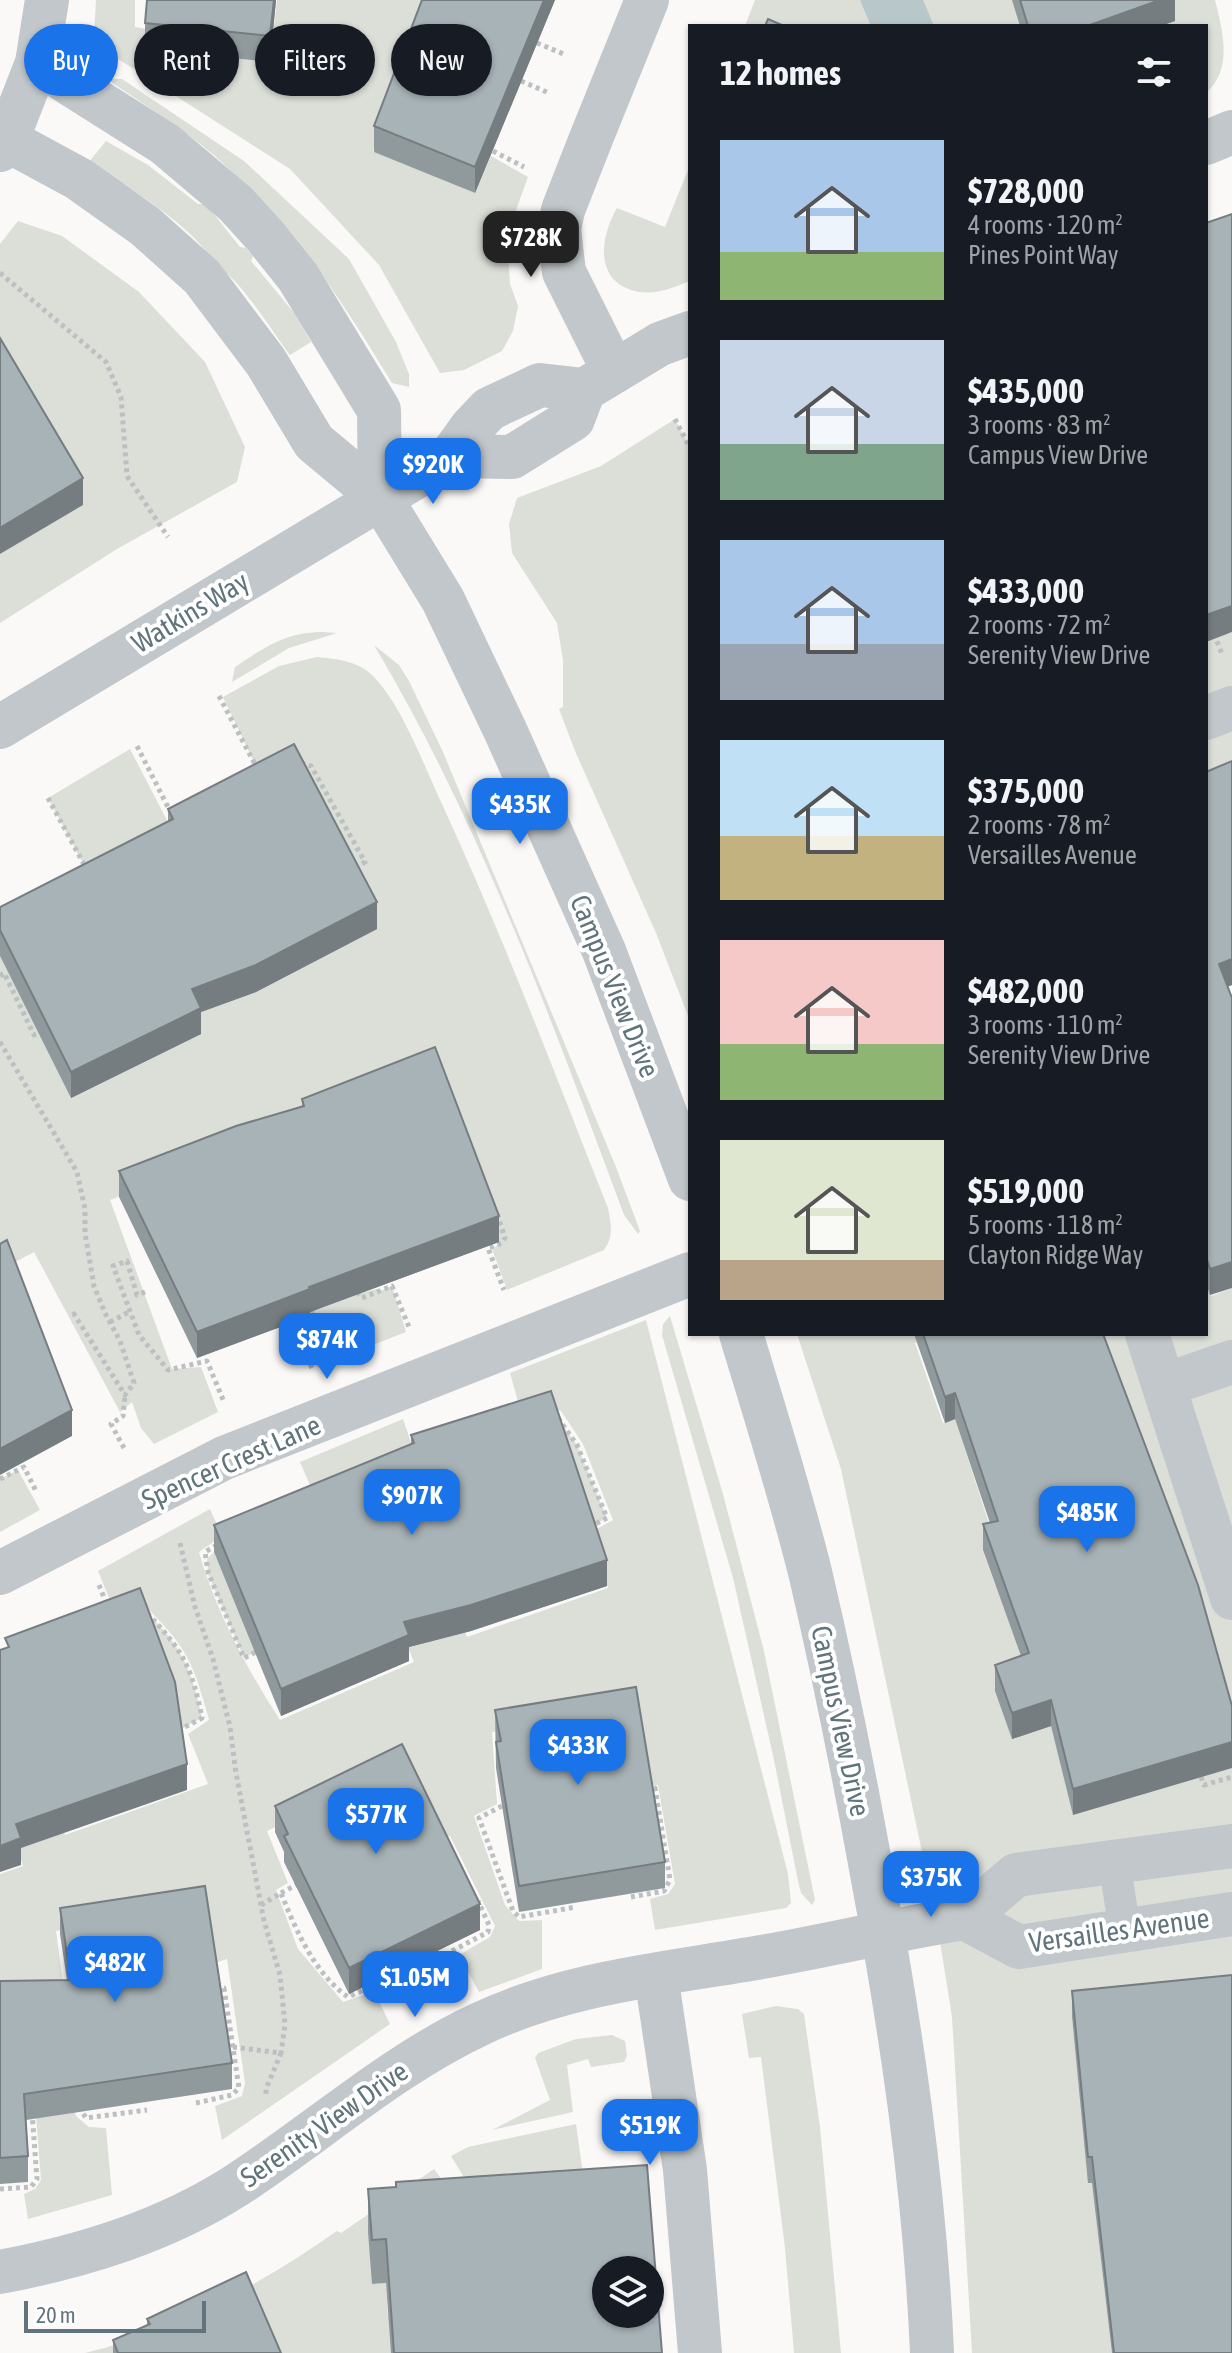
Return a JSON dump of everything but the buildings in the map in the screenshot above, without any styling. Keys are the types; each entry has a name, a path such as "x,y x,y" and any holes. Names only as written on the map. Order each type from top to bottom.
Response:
{"street":[{"path":"43,24 47,0"},
{"path":"647,0 563,210 559,229 564,272 599,381 660,344 688,334"},
{"path":"4,145 24,95"},
{"path":"89,96 165,144 236,204 298,277 379,410 380,497"},
{"path":"1208,142 1232,132"},
{"name":"Campus View Drive","path":"4,145 79,179 145,226 202,277 266,362 314,442 380,497 443,600 505,730 604,951 688,1173"},
{"name":"Watkins Way","path":"0,727 451,456 512,457 573,419 599,381"},
{"path":"1208,717 1232,708"},
{"name":"Spencer Crest Lane","path":"0,1573 224,1458 688,1275"},
{"name":"Campus View Drive","path":"742,1336 809,1570 845,1726 895,1998 929,2284 932,2353"},
{"path":"1148,1336 1232,1598"},
{"path":"1165,1385 1232,1362"},
{"path":"883,1932 965,1918 1016,1875 1232,1846"},
{"name":"Versailles Avenue","path":"965,1918 1019,1947 1232,1914"},
{"name":"Serenity View Drive","path":"0,2272 68,2259 113,2245 184,2215 237,2185 440,2044 482,2022 590,1986 883,1932"},
{"path":"656,1975 685,2170 700,2353"}],"lane":[{"path":"1114,1861 1125,1931"}],"path":[{"path":"537,43 580,60"},
{"path":"521,81 550,94"},
{"path":"493,151 536,173"},
{"path":"0,273 106,362 121,397 127,476 168,537"},
{"path":"675,419 688,444"},
{"path":"1213,630 1225,662"},
{"path":"219,696 263,781"},
{"path":"137,746 178,826"},
{"path":"293,766 300,762 311,766 365,862 353,869 349,862"},
{"path":"48,798 93,882"},
{"path":"0,976 4,973 34,1035 38,1033"},
{"path":"0,1042 77,1172 85,1209 89,1266 94,1286 120,1341 134,1383 125,1395 123,1416 111,1424 126,1452"},
{"path":"495,1209 505,1238 502,1243 488,1248 506,1296"},
{"path":"145,1292 137,1295 127,1261 113,1266 139,1335 168,1370 207,1361 229,1416"},
{"path":"352,1285 362,1298 392,1286 411,1332"},
{"path":"312,1307 312,1317 291,1327 314,1372"},
{"path":"110,1322 129,1312"},
{"path":"70,1317 74,1314 125,1395"},
{"path":"556,1415 577,1445 607,1518 587,1526"},
{"path":"0,1479 24,1467 41,1499"},
{"path":"179,1536 195,1607 213,1659 230,1727 261,1905 283,1991 285,2025 281,2053 266,2089 268,2103"},
{"path":"229,1539 205,1552 208,1572 244,1658 256,1652"},
{"path":"98,1582 108,1608"},
{"path":"146,1612 171,1638 188,1664 202,1718 183,1728"},
{"path":"1201,1777 1204,1785 1232,1777"},
{"path":"631,1897 664,1891 670,1880 655,1788 648,1789"},
{"path":"502,1806 479,1818 513,1911 519,1917 576,1907"},
{"path":"261,1905 296,1885"},
{"path":"281,1893 309,1952 348,1997 406,1971"},
{"path":"452,1951 488,1932 489,1925 476,1898"},
{"path":"196,2103 238,2092 224,1988 216,1988"},
{"path":"233,2047 281,2053"},
{"path":"77,2098 86,2118 147,2110"},
{"path":"0,2189 31,2187 37,2179 32,2112"}],"shaded area":[{"path":"96,0 135,0 134,69 118,59 118,24 95,24"},
{"path":"277,0 432,0 423,24 391,24 391,96 394,96 373,151 475,193 491,156 528,177 507,235 510,284 518,306 513,331 502,351 464,370 440,373 379,265 290,169 176,96 239,96 239,59 255,60 255,96 375,96 375,24 274,24"},
{"path":"755,0 1013,0 1020,24 746,24"},
{"path":"860,0 923,0 933,24 870,24"},
{"path":"1162,0 1215,0 1224,51 1220,74 1208,91 1208,24 1160,24"},
{"path":"118,79 134,87 134,96 147,96 244,161 349,259 396,342 409,374 409,387 392,383 356,324 288,232 234,174 177,126 118,86"},
{"path":"106,141 148,165 198,204 206,204 240,247 246,248 253,256 251,261 295,314 311,342 290,355 245,292 216,267 193,237 160,209 89,162"},
{"path":"688,170 688,282 649,293 622,286 612,278 604,257 604,244 617,208 665,227"},
{"path":"18,221 62,236 139,292 205,362 245,447 237,482 117,549 0,623 0,554 83,504 0,364 0,244"},
{"path":"675,419 688,444 688,1016 656,933 559,709 563,707 563,660 557,623 512,553 509,524 517,498 601,466"},
{"path":"1208,577 1229,633 1232,632 1232,787 1208,848"},
{"path":"337,633 289,648 232,682 235,667 266,647 298,635"},
{"path":"374,645 399,665 443,752 616,1167 640,1231 638,1234 624,1215 541,996 481,852 448,782"},
{"path":"317,657 347,662 367,671 384,688 403,719 528,1004 608,1208 610,1235 604,1250 507,1290 492,1249 501,1243 301,1125 365,1292 377,1289 378,1292 392,1286 406,1332 317,1367 297,1329 297,1325 312,1317 312,1314 236,1152 110,1200 172,1369 201,1367 218,1412 154,1444 141,1428 132,1402 120,1412 34,1252 0,1270 0,956 44,1042 93,882 48,798 130,749 256,992 377,929 263,781 223,697 279,666"},
{"path":"1208,1287 1211,1296 1232,1288 1232,1733 1050,1723 1056,1744 1232,1768 1232,2001 1072,2018 1082,2114 1097,2183 1096,2214 1112,2353 972,2353 952,2017 937,1923 841,1469 798,1336 935,1336 915,1343 943,1423 955,1419 997,1548 983,1551 1013,1633 1093,1336 1208,1336"},
{"path":"670,1316 723,1494 764,1651 815,1900 812,1905 801,1893 733,1578 662,1335 663,1324"},
{"path":"646,1320 788,1874 791,1903 786,1908 655,1930 650,1899 668,1894 675,1884 658,1785 652,1785 637,1708 492,1732 497,1804 474,1816 505,1905 519,1921 542,1920 542,1969 479,1992 459,1955 490,1937 495,1926 450,1836 438,1838 403,1765 267,1831 288,1883 276,1890 298,1949 343,2002 374,1991 390,2024 222,2140 215,2106 242,2096 245,2083 227,1959 215,1963 205,1907 56,1931 65,1997 65,2068 76,2116 89,2127 106,2128 112,2195 28,2219 24,2194 35,2189 41,2180 33,2078 0,2001 0,1874 23,1866 7,1815 38,1770 65,1835 208,1784 188,1734 209,1720 188,1658 146,1607 117,1617 98,1571 210,1509 222,1536 199,1552 206,1574 233,1639 280,1720 414,1662 396,1617 315,1497 300,1462 403,1419 412,1445 436,1567 467,1637 608,1588 593,1531 613,1520 583,1444 561,1411 545,1406 522,1416 510,1373"},
{"path":"560,1421 577,1445 607,1518 593,1525"},
{"path":"18,1470 40,1510 0,1532 0,1479"},
{"path":"214,1552 256,1652 244,1658 208,1574 207,1559"},
{"path":"138,1611 147,1614 159,1625 188,1668 202,1718 183,1728"},
{"path":"776,2006 798,2009 804,2014 820,2127 841,2353 794,2353 785,2248 761,2057 749,2058 742,2014"},
{"path":"612,2035 625,2041 627,2056 624,2062 591,2067 588,2059 567,2065 573,2112 492,2130 550,2100 535,2058 538,2053 576,2039"},
{"path":"576,2124 583,2174 471,2189 451,2156 468,2147"},
{"path":"434,2169 446,2185 373,2284 386,2283 388,2315 394,2316 397,2353 85,2353 152,2333 216,2304 337,2231 341,2233"}]}
